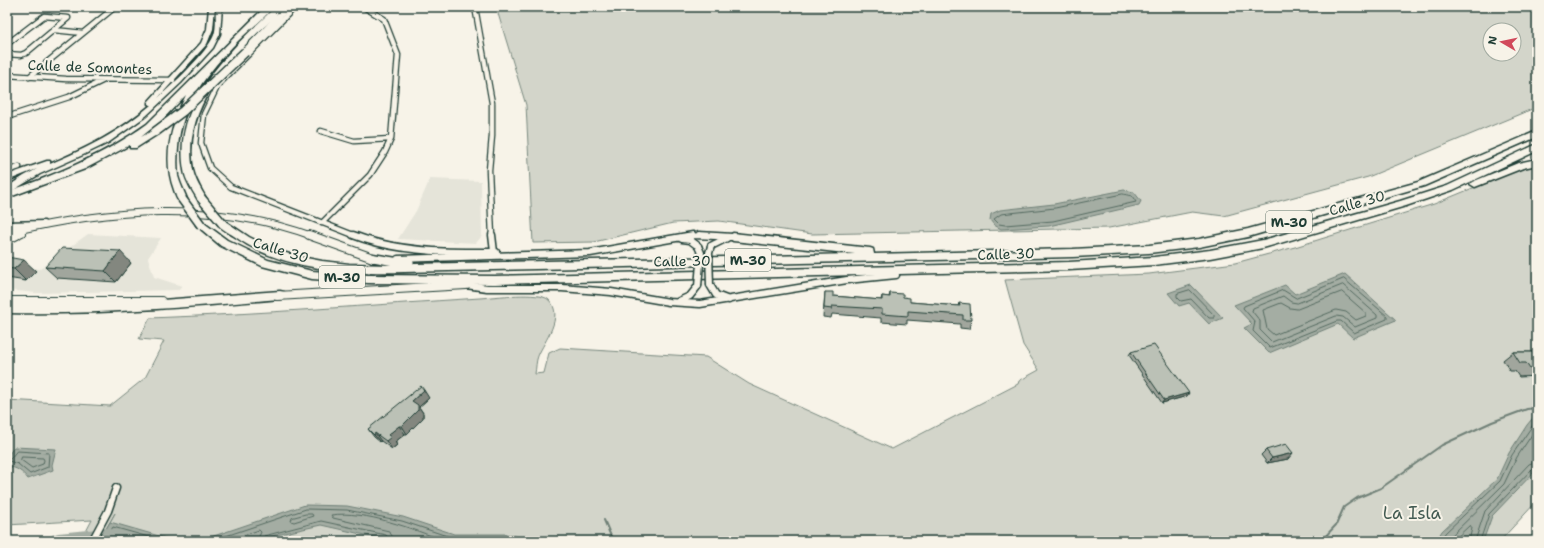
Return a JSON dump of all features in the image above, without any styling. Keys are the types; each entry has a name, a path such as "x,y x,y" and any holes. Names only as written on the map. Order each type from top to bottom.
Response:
{"highway":[{"name":"Calle 30","path":"269,7 209,67 199,80 179,116 173,145 174,175 182,199 201,225 224,243 265,263 306,273 368,279 495,280 843,270 925,270 1069,266 1154,261 1210,254 1263,244 1357,218 1450,188 1537,147"},
{"name":"Calle 30","path":"279,7 228,59 203,94 193,112 186,140 188,171 200,198 222,223 237,236 273,254 318,265 372,270 431,267 972,256 1150,249 1199,243 1248,233 1421,184 1537,134"},
{"path":"7,200 132,146 155,132 194,102 288,7"},
{"path":"7,196 76,171 131,140 151,125 194,80 209,67"},
{"path":"1450,188 1470,186 1521,164 1537,162"},
{"path":"7,229 29,225"},
{"path":"733,237 873,252 942,251 972,256"},
{"path":"373,258 431,267"},
{"path":"896,275 925,270"},
{"path":"466,285 495,280"},
{"path":"7,309 38,310 133,308 280,296"}],"main road":[{"path":"7,178 64,156 107,134 144,109 173,80 204,44 210,29 212,7"},
{"path":"7,191 39,172 113,137 140,119 159,103 210,47 217,33 219,7"},
{"path":"7,224 44,224"}],"street":[{"path":"29,77 115,7"},
{"path":"295,7 218,85 204,114 201,143 210,168 231,188 387,246 417,251 485,251 508,255"},
{"path":"322,223 374,173 386,152 391,139 398,55 384,18 364,7"},
{"path":"475,7 492,103 492,136 489,170 494,252"},
{"path":"7,44 44,16 51,15 68,18 24,54 7,54"},
{"path":"54,30 82,33"},
{"name":"Calle de Somontes","path":"7,76 105,80 173,80"},
{"path":"7,117 69,97 105,80"},
{"path":"321,131 354,141 391,139"},
{"path":"7,171 19,167"},
{"path":"7,233 44,224 131,212 222,215 278,225 373,258 418,259 590,253 694,235 733,237"},
{"path":"7,240 22,233 82,219"},
{"path":"733,237 720,240 711,246 709,253 710,285 716,295 733,300"},
{"path":"485,251 492,238"},
{"path":"667,239 690,240 698,246 701,253 698,286 695,293 688,298 669,302"},
{"path":"418,259 466,252"},
{"path":"7,301 178,300 280,296 466,285 487,288 562,288 597,291 669,302 700,304 733,300 848,280 896,275"},
{"path":"7,297 37,301"},
{"path":"92,541 108,511 116,488"}],"shaded area":[{"path":"430,179 481,181 482,236 476,243 398,239 416,211"},
{"path":"88,234 161,238 148,258 154,277 182,286 179,290 36,293 7,290 7,272 14,265 40,269"}],"green space":[{"path":"496,7 1537,7 1537,107 1368,177 1224,216 1192,212 1109,228 812,234 719,221 673,223 594,242 533,243 526,105"},
{"name":"La Isla","path":"1537,165 1537,501 1500,541 100,541 115,513 99,541 81,541 92,520 7,525 7,400 110,406 145,378 164,341 139,339 150,318 274,312 506,296 527,295 544,297 549,300 555,314 552,329 537,358 535,374 544,373 549,353 560,348 706,357 749,384 892,449 1018,384 1019,381 1039,370 1023,345 1005,280 1149,274 1235,263 1295,247 1434,204 1519,169"}],"water":[{"path":"1124,190 1134,192 1141,201 1139,205 1049,226 1001,229 994,225 990,220 991,214 1000,210 1054,204"},
{"path":"1345,274 1396,320 1353,338 1338,324 1269,353 1244,328 1252,324 1234,305 1285,285 1295,294"},
{"path":"1191,285 1223,318 1209,324 1189,303 1179,306 1168,293"},
{"path":"1537,413 1537,469 1492,516 1483,541 1436,541 1442,531 1497,479 1509,453 1527,425"},
{"path":"14,447 56,449 52,465 53,470 28,479 19,470 7,466 7,457"},
{"path":"305,505 347,506 403,517 454,534 505,534 540,541 392,541 321,525 276,535 262,541 99,541 110,522 173,540 202,540"}],"building":[{"path":"62,248 120,251 105,271 45,267"},
{"path":"7,257 24,260 14,269 7,268"},
{"path":"825,292 833,292 833,296 882,300 882,296 890,297 890,293 903,294 903,297 910,298 910,302 960,306 959,303 970,304 971,320 963,320 963,315 908,311 908,316 882,314 882,309 832,306 832,309 824,308"},
{"path":"1154,345 1189,393 1164,400 1131,352"},
{"path":"1537,351 1537,368 1530,369 1526,363 1520,363 1513,352 1533,352"},
{"path":"421,386 424,390 412,401 418,405 418,410 402,426 399,426 388,435 391,437 386,441 375,433 374,435 368,429"},
{"path":"1286,444 1293,453 1272,458 1266,450"}],"waterway":[{"path":"1321,541 1336,525 1344,507 1357,498 1381,488 1442,445 1492,422 1527,409 1537,408"},
{"path":"604,520 613,541"},
{"path":"58,541 107,536 129,541"}]}
